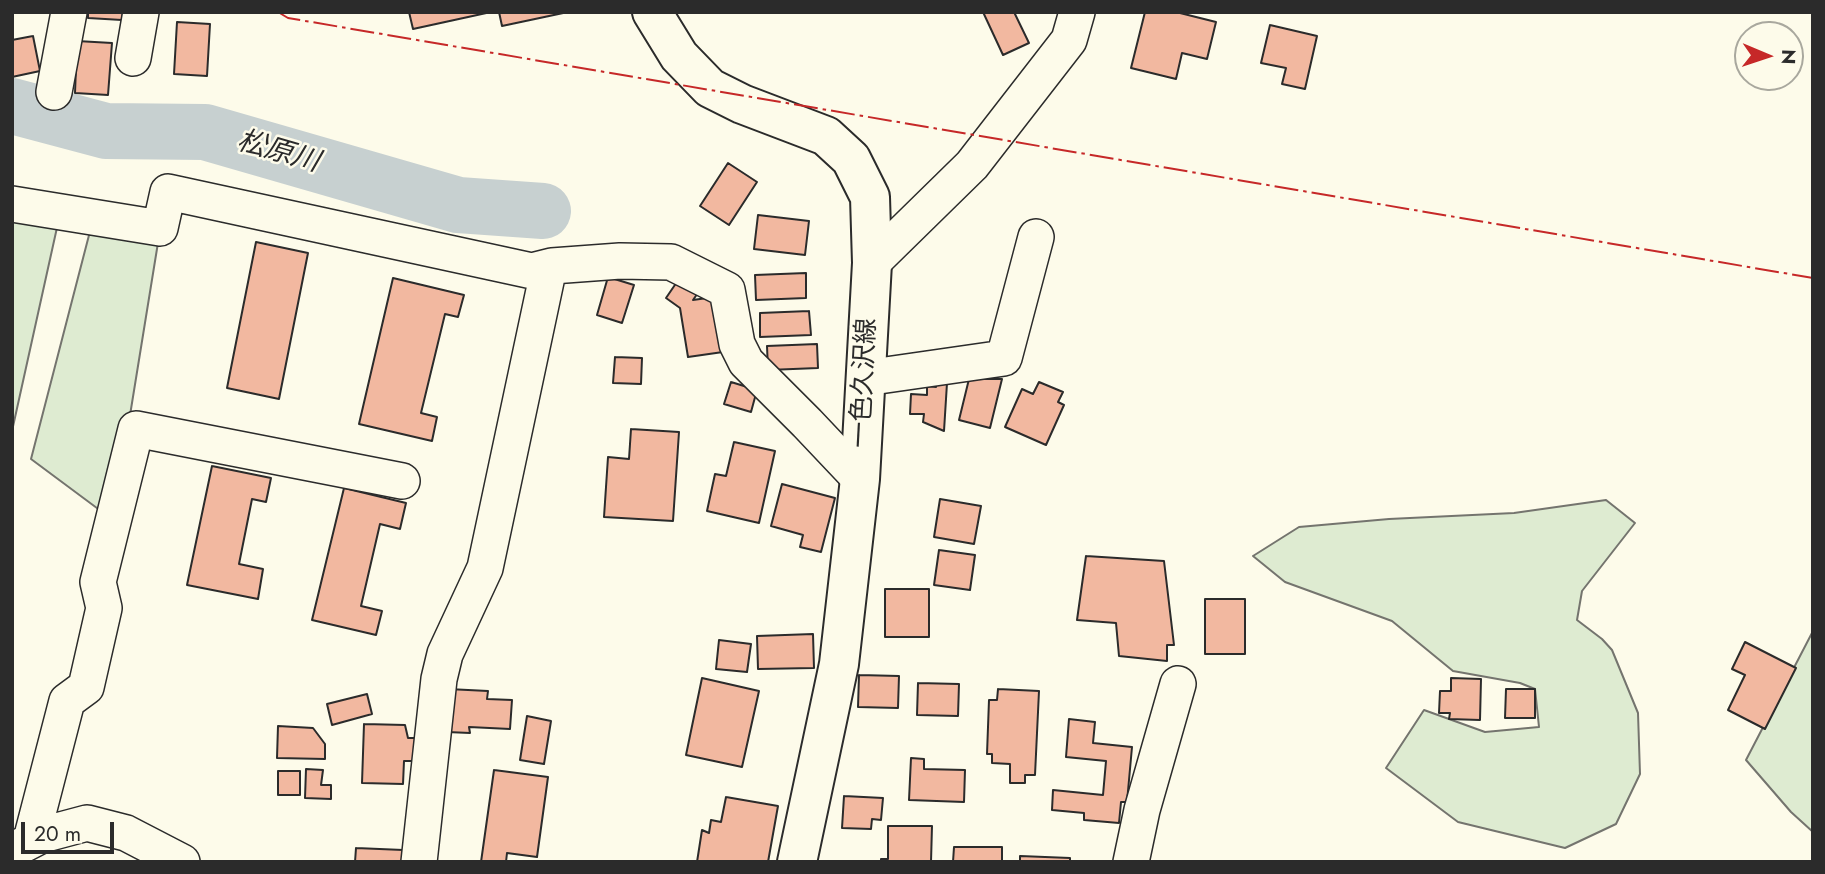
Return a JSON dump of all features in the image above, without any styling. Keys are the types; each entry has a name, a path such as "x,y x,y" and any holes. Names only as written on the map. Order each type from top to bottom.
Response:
{"main road":[{"name":"一色久沢線","path":"652,12 679,57 710,88 742,104 826,136 851,159 870,197 872,263 860,479 839,664 797,862"}],"street":[{"path":"54,92 69,12"},
{"path":"133,58 141,12"},
{"path":"872,263 972,165 1069,40 1077,12"},
{"path":"12,204 160,228 167,192 532,271 620,261 671,262 727,290 737,344 746,362 860,479"},
{"path":"865,377 1004,358 1036,237"},
{"path":"419,862 439,679 445,654 485,568 549,267"},
{"path":"22,846 67,701 86,687 104,608 97,582 136,429 402,481"},
{"path":"1131,862 1142,810 1178,684"},
{"path":"22,846 42,835 87,824 126,833 182,862"}],"green space":[{"path":"12,211 60,214 12,431"},
{"path":"95,212 162,218 113,520 31,459"},
{"path":"1606,500 1635,523 1582,591 1577,620 1612,650 1638,713 1640,774 1616,824 1565,848 1458,822 1386,768 1424,710 1485,732 1539,727 1535,689 1520,683 1453,671 1392,621 1285,582 1253,556 1299,527 1389,519 1514,513"},
{"path":"1813,631 1813,832 1791,812 1746,760"}],"building":[{"path":"88,12 123,12 122,20 88,18"},
{"path":"409,12 491,12 413,29"},
{"path":"499,12 568,12 502,26"},
{"path":"983,12 1014,12 1029,43 1003,55"},
{"path":"1145,12 1176,12 1216,22 1207,59 1182,53 1176,79 1131,68"},
{"path":"177,22 210,24 207,76 174,74"},
{"path":"1270,25 1317,36 1305,89 1282,84 1286,68 1261,63"},
{"path":"33,36 40,71 12,77 12,40"},
{"path":"77,41 112,43 108,95 75,93"},
{"path":"728,163 757,182 729,225 700,206"},
{"path":"758,215 809,221 805,255 754,249"},
{"path":"256,242 308,253 279,399 227,388"},
{"path":"806,273 806,298 756,300 755,275"},
{"path":"681,276 700,290 693,300 714,297 723,352 688,357 680,308 666,298"},
{"path":"608,277 634,285 622,323 597,315"},
{"path":"393,278 464,295 458,317 445,314 421,413 437,417 432,441 359,424"},
{"path":"809,311 811,335 760,337 760,313"},
{"path":"817,344 818,368 768,370 767,346"},
{"path":"615,357 642,358 641,384 613,383"},
{"path":"969,379 1002,379 990,428 959,420"},
{"path":"731,382 757,390 751,412 724,404"},
{"path":"1039,382 1063,392 1058,402 1064,405 1046,445 1005,427 1022,389 1033,394"},
{"path":"936,383 947,383 944,431 923,422 924,414 910,414 911,394 927,395 927,386 936,387"},
{"path":"631,429 679,432 673,521 604,517 608,457 629,459"},
{"path":"734,442 775,451 759,523 707,511 715,474 726,476"},
{"path":"212,466 271,478 266,502 252,499 239,564 263,569 258,599 187,585"},
{"path":"782,484 835,498 821,552 800,547 803,535 771,526"},
{"path":"344,488 406,503 400,529 380,524 361,606 382,611 376,635 312,620"},
{"path":"940,499 981,506 974,544 934,537"},
{"path":"939,550 975,555 970,590 934,585"},
{"path":"1086,556 1164,561 1174,645 1167,645 1167,661 1119,656 1116,623 1077,620"},
{"path":"885,589 929,589 929,637 885,637"},
{"path":"1205,599 1245,599 1245,654 1205,654"},
{"path":"813,634 814,668 758,669 757,636"},
{"path":"719,640 751,644 747,672 716,669"},
{"path":"1745,642 1796,668 1765,729 1728,710 1745,675 1732,669"},
{"path":"859,675 899,676 898,708 858,707"},
{"path":"702,678 759,691 742,767 686,755"},
{"path":"1451,678 1481,679 1480,720 1449,719 1450,713 1439,713 1440,691 1451,691"},
{"path":"918,683 959,684 958,716 917,715"},
{"path":"448,689 488,691 487,699 512,700 510,729 469,727 470,733 447,732"},
{"path":"998,689 1039,691 1035,775 1025,775 1025,783 1010,783 1010,764 992,763 992,754 987,754 989,700 997,700"},
{"path":"1506,689 1535,689 1535,718 1505,718"},
{"path":"367,694 372,714 332,725 327,704"},
{"path":"527,716 551,721 544,764 520,760"},
{"path":"1069,719 1095,722 1093,743 1132,747 1127,802 1121,802 1119,823 1084,820 1084,813 1052,810 1053,790 1103,795 1106,761 1066,757"},
{"path":"364,724 405,725 408,738 419,738 419,761 404,761 403,784 362,783"},
{"path":"278,726 313,728 325,744 325,759 277,758"},
{"path":"911,758 924,759 924,769 965,770 964,802 909,800"},
{"path":"306,769 323,770 321,785 331,785 331,799 305,798"},
{"path":"494,770 548,777 537,857 507,853 506,862 481,862"},
{"path":"278,771 300,771 300,795 278,795"},
{"path":"844,796 883,798 881,820 872,819 871,829 842,828"},
{"path":"726,797 778,806 768,862 697,862 702,830 709,833 711,820 721,822"},
{"path":"888,826 932,826 931,862 881,862 881,859 888,859"},
{"path":"954,847 1002,847 1002,862 953,862"},
{"path":"356,848 403,850 403,862 355,862"},
{"path":"1020,856 1070,858 1070,862 1020,862"}],"waterway":[{"name":"松原川","path":"12,106 106,131 205,132 458,205 543,211"}],"power":[{"path":"278,12 288,18 1813,278"}]}
